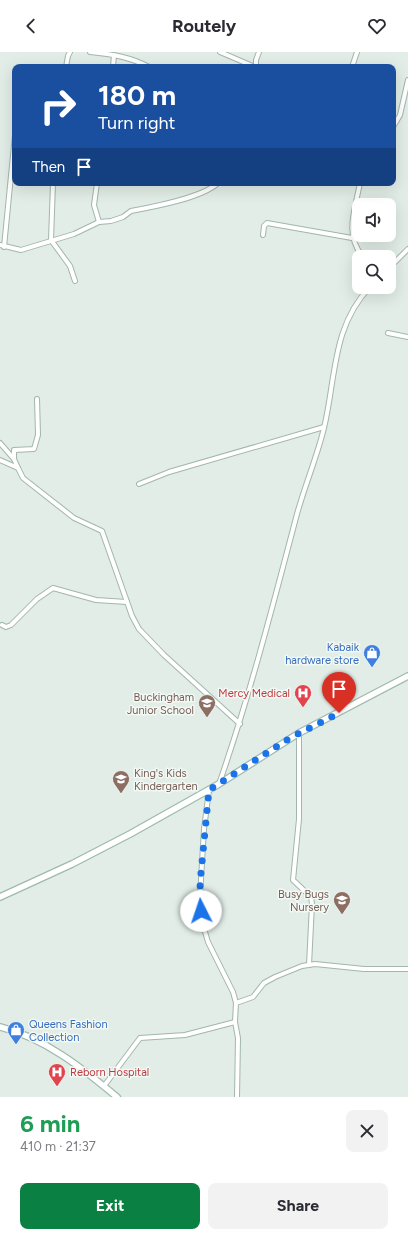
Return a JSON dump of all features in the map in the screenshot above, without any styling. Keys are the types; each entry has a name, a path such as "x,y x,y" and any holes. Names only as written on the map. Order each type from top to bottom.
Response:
{"street":[{"path":"67,64 70,52"},
{"path":"90,52 132,58 143,64"},
{"path":"220,52 249,64"},
{"path":"256,64 259,52"},
{"path":"353,64 357,52"},
{"path":"113,64 114,55"},
{"path":"396,122 400,115 408,80"},
{"path":"12,161 2,246 21,250 74,234 99,222 111,221 122,217 131,211 193,196 207,191 214,186"},
{"path":"53,186 51,240 70,266 75,281"},
{"path":"97,186 94,205 99,222"},
{"path":"358,198 360,186"},
{"path":"263,235 264,226 267,223 352,238"},
{"path":"396,261 408,249"},
{"path":"219,784 240,724 298,512 324,427 340,336 352,309 364,294"},
{"path":"388,334 408,337"},
{"path":"14,459 14,450 34,449 38,435 37,399"},
{"path":"139,484 169,472 324,427"},
{"path":"0,443 14,459 23,478 45,497 74,518 102,531 127,602 139,629 164,655 240,724"},
{"path":"0,460 18,468"},
{"path":"2,626 6,627 11,625 37,599 53,588 96,600 127,602"},
{"path":"0,897 79,860 209,790 299,734 408,676"},
{"path":"299,734 299,819 293,880 311,897 312,904 309,965"},
{"path":"209,790 204,829 200,896 203,925 208,942 234,992 236,1003 235,1022 238,1038 237,1097"},
{"path":"236,1003 253,997 264,984 275,977 294,968 309,965 364,969 408,969"},
{"path":"104,1086 140,1038 185,1035 235,1022"},
{"path":"0,1027 27,1036 52,1048 117,1097"}],"place":[{"name":"Kabaik hardware store","path":"372,668"},
{"name":"Mercy Medical","path":"303,708"},
{"name":"Buckingham Junior School","path":"207,718"},
{"name":"King's Kids Kindergarten","path":"121,794"},
{"name":"Busy Bugs Nursery","path":"342,915"},
{"name":"Queens Fashion Collection","path":"16,1045"},
{"name":"Reborn Hospital","path":"57,1087"}],"route":[{"path":"201,911 200,883 204,829 209,790 290,738 339,713"}]}
